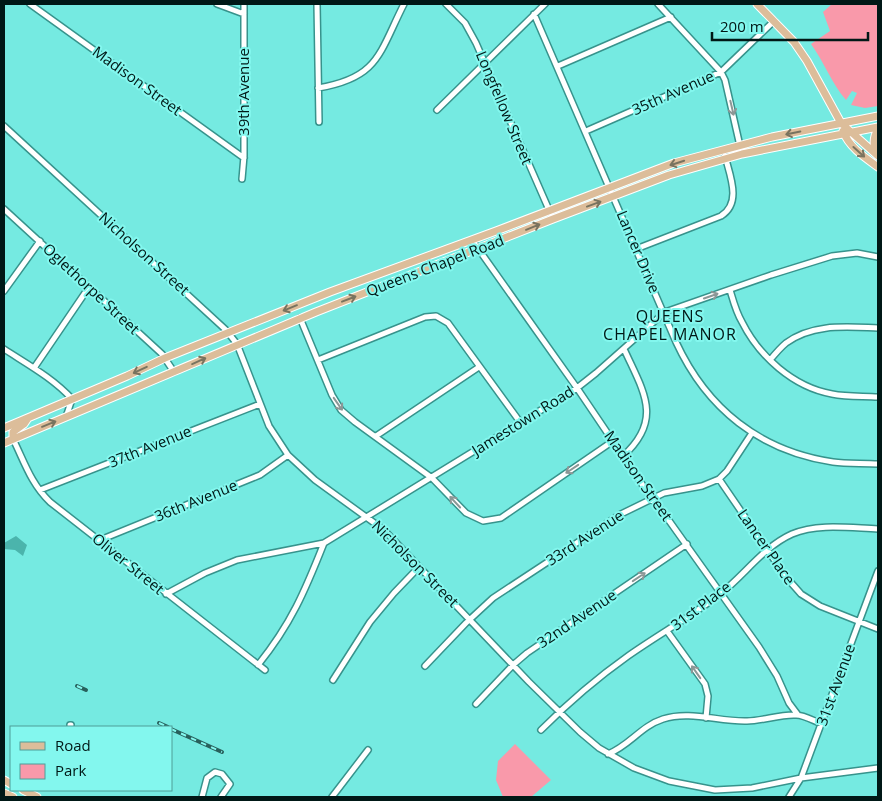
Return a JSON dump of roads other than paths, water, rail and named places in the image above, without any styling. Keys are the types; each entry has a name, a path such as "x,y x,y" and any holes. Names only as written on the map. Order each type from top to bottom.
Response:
{"main road":[{"path":"757,4 794,42 808,61 856,150 878,167"},
{"name":"Queens Chapel Road","path":"4,428 165,358 330,292 674,163 777,136 878,116"},
{"path":"878,128 873,143 878,156"},
{"name":"Queens Chapel Road","path":"4,443 300,318 669,175 726,158 878,128"},
{"path":"846,133 878,156"},
{"path":"13,439 13,432 24,424 28,418"},
{"path":"25,791 37,797"},
{"path":"4,793 13,797"}],"street":[{"name":"Madison Street","path":"30,4 244,158"},
{"path":"217,4 244,14"},
{"name":"39th Avenue","path":"242,179 244,158 244,4"},
{"path":"317,4 319,122"},
{"path":"318,88 353,79 368,69 379,54 404,4"},
{"name":"Longfellow Street","path":"446,4 454,6 470,31 552,219"},
{"path":"437,110 545,4"},
{"path":"658,4 721,72 728,89 740,146"},
{"name":"Lancer Drive","path":"534,14 683,356 699,382 728,416 752,433 771,443 813,458 846,463 878,464"},
{"path":"558,66 671,17"},
{"name":"35th Avenue","path":"586,131 721,72 774,21"},
{"name":"Nicholson Street","path":"4,126 218,322 237,344 274,435 288,455 311,476 384,530 559,712 589,740 608,754 669,781 704,788 730,790 752,788 800,778 877,768"},
{"path":"636,249 721,216 728,211 732,204 733,194 723,150"},
{"name":"Oglethorpe Street","path":"4,209 165,358 174,372"},
{"name":"Madison Street","path":"472,240 577,388 652,499 759,647 777,676 789,704 798,715"},
{"path":"4,291 40,241"},
{"name":"Jamestown Road","path":"166,594 198,576 237,560 324,543 577,388 665,312 832,256 858,253 878,257"},
{"path":"34,368 89,287"},
{"path":"730,290 741,321 756,344 770,360 789,376 820,391 834,395 878,397"},
{"path":"318,360 419,319 436,316 448,323 520,422"},
{"path":"300,318 332,395 341,410 432,478 466,513 483,521 501,518 613,442"},
{"path":"770,360 785,344 806,332 831,327 878,328"},
{"path":"4,349 61,388 72,400 66,417"},
{"path":"623,456 640,438 645,426 647,412 641,388 624,349"},
{"path":"376,436 479,367"},
{"name":"37th Avenue","path":"40,490 260,404"},
{"path":"719,478 728,471 752,433"},
{"name":"Oliver Street","path":"13,439 27,471 50,502 265,670"},
{"name":"36th Avenue","path":"100,540 260,475 288,455"},
{"name":"33rd Avenue","path":"426,666 482,607 619,515 672,491 709,483 719,478"},
{"name":"Lancer Place","path":"719,478 786,577 806,598 820,606 878,629"},
{"name":"31st Place","path":"541,730 588,686 721,594 768,550 790,535 825,528 878,530"},
{"path":"258,665 282,634 296,609 324,543"},
{"name":"32nd Avenue","path":"476,704 513,665 550,637 686,544"},
{"path":"333,680 370,622 419,566"},
{"name":"31st Avenue","path":"789,797 800,778 822,724 878,571"},
{"path":"667,631 705,684 708,696 706,718"},
{"path":"608,754 624,746 644,728 664,718 680,716 748,721 798,715 822,724"},
{"path":"332,797 368,750"},
{"path":"877,768 878,760"},
{"path":"202,797 207,778 212,773 218,772 226,777 230,784 221,797"}],"water":[{"path":"16,536 27,545 23,556 15,550 4,549 4,543"}],"railway":[{"path":"77,686 86,690"},
{"path":"159,723 166,726"},
{"path":"172,729 222,752"}],"district":[{"name":"QUEENS CHAPEL MANOR","path":"670,325"}]}
